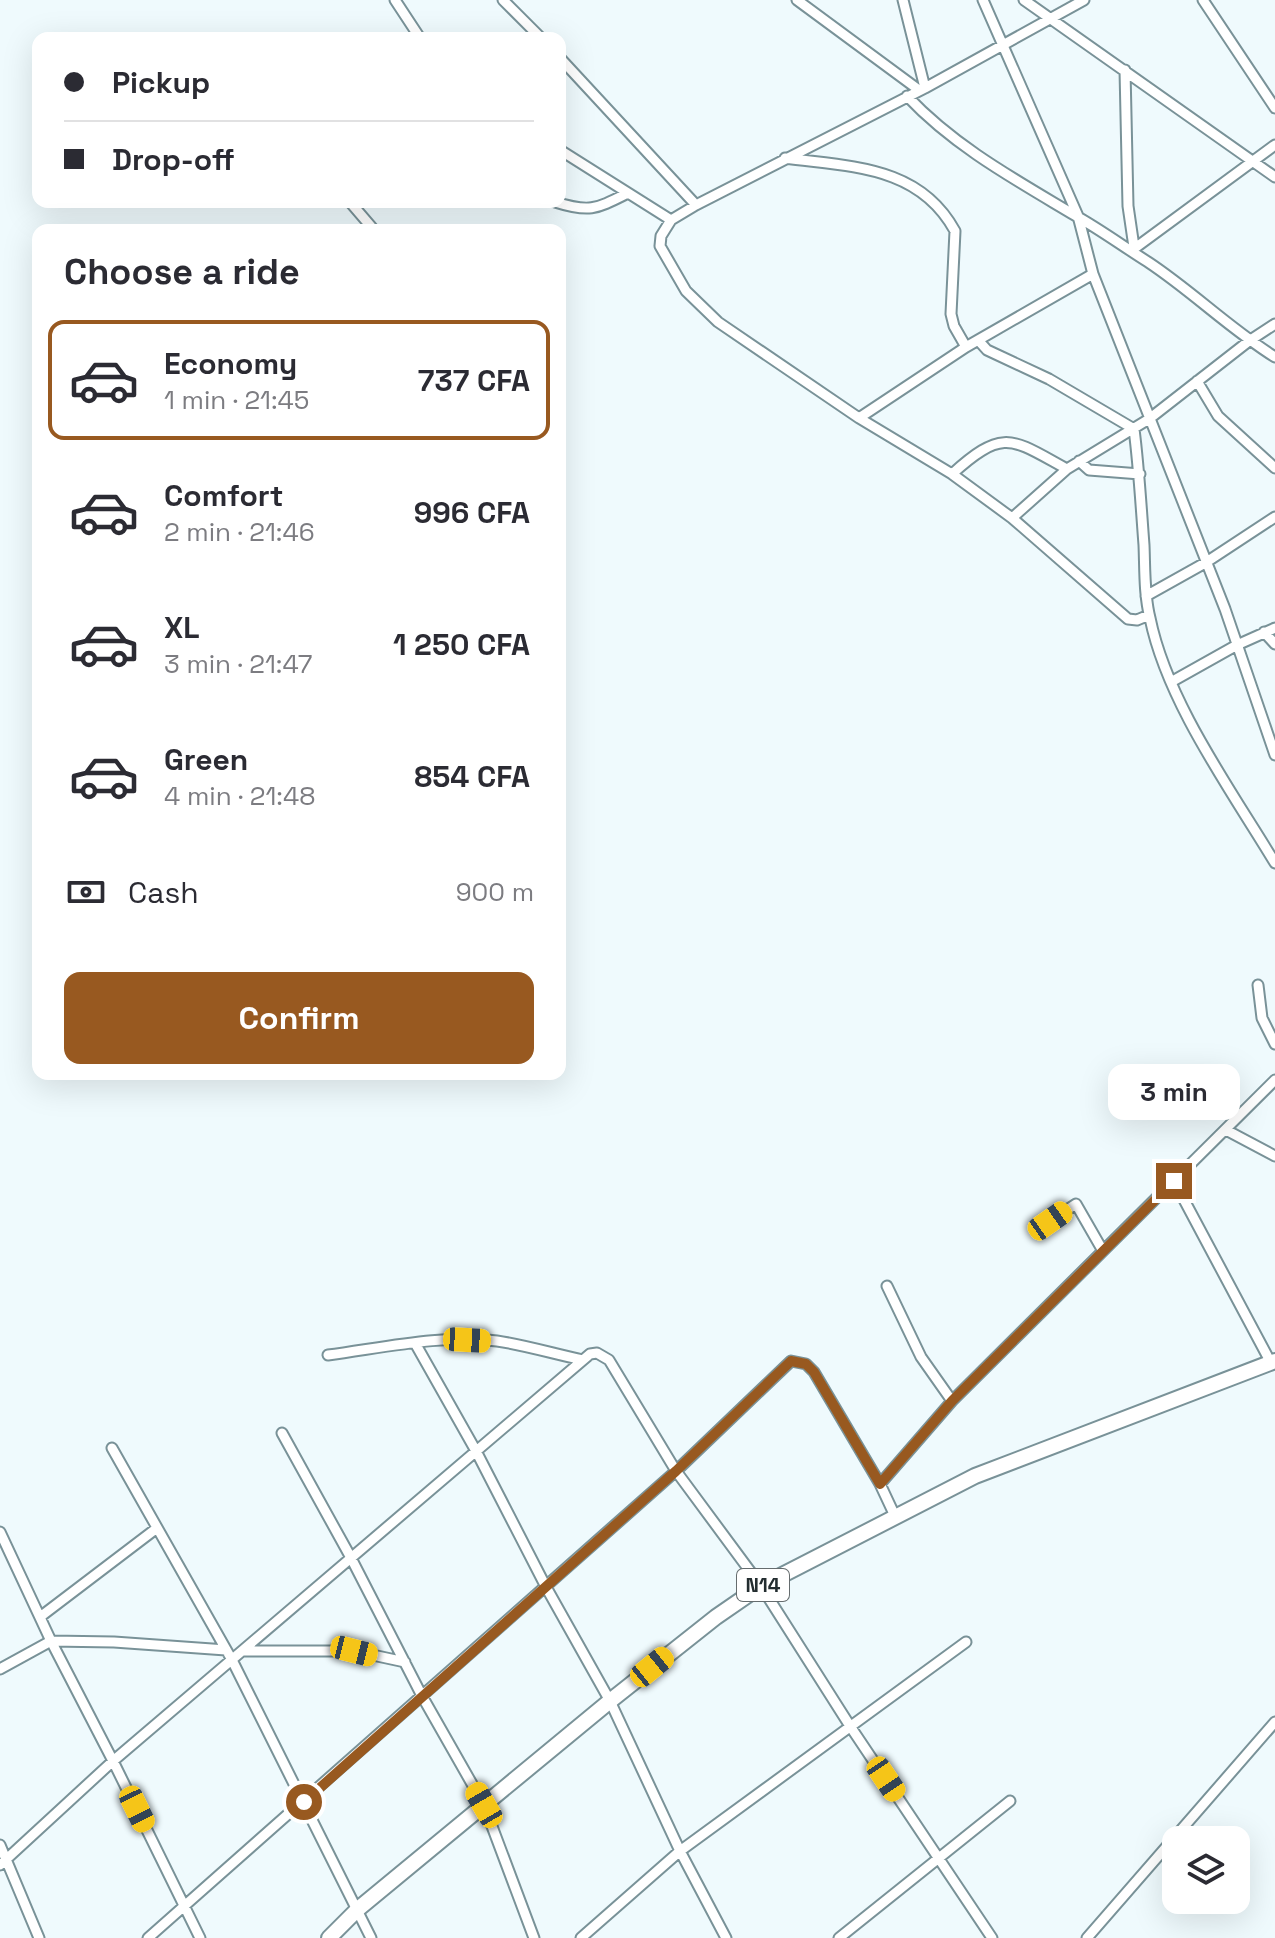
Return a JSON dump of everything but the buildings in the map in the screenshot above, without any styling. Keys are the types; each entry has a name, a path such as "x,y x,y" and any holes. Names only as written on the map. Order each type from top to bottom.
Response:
{"highway":[{"name":"N14","path":"329,1938 358,1909 610,1701 716,1617 761,1586 975,1476 1273,1362"}],"street":[{"path":"395,0 416,32"},
{"path":"503,0 535,32"},
{"path":"797,0 922,89"},
{"path":"903,0 922,89"},
{"path":"983,0 1078,216 1093,274 1237,645 1275,755"},
{"path":"1024,0 1275,177"},
{"path":"1084,0 922,89 696,205 671,220 661,236 660,246 686,291 718,322 859,418 952,474 1012,518 1128,619 1137,620 1149,615"},
{"path":"1203,0 1275,108"},
{"path":"566,64 696,205"},
{"path":"1125,70 1132,249"},
{"path":"907,96 957,141 1012,179 1132,249 1249,341 1275,357"},
{"path":"1132,249 1275,145"},
{"path":"566,154 671,220"},
{"path":"785,158 867,169 908,182 928,198 955,231 951,314 966,347"},
{"path":"566,205 581,210 603,206 628,193"},
{"path":"355,208 369,224"},
{"path":"859,418 966,347 1093,274"},
{"path":"1012,518 1067,469 1149,419 1275,324"},
{"path":"978,340 987,350 1049,379 1134,429"},
{"path":"1197,381 1218,416 1275,468"},
{"path":"1134,429 1149,615 1171,682 1206,749 1275,863"},
{"path":"952,474 988,447 1012,441 1067,469"},
{"path":"1079,461 1084,467 1096,471 1140,474"},
{"path":"1146,596 1205,563 1275,517"},
{"path":"1171,682 1237,645 1275,628"},
{"path":"1264,632 1275,644"},
{"path":"1258,985 1259,1011 1275,1044"},
{"path":"880,1484 952,1401 1275,1080"},
{"path":"1226,1130 1275,1156"},
{"path":"1174,1181 1273,1362"},
{"path":"1050,1221 1076,1204 1103,1251"},
{"path":"887,1286 921,1357 952,1401"},
{"path":"328,1355 415,1343 467,1340 497,1341 583,1360"},
{"path":"415,1343 610,1701 680,1851 726,1938"},
{"path":"3,1862 113,1761 350,1556 590,1354 597,1353 609,1360 676,1471 761,1586 850,1726 992,1938"},
{"path":"148,1938 676,1471 791,1361 800,1361 814,1372 880,1484 895,1516"},
{"path":"282,1433 422,1696 484,1805 534,1938"},
{"path":"112,1448 232,1660 371,1938"},
{"path":"40,1617 157,1528"},
{"path":"0,1532 51,1641 200,1938"},
{"path":"0,1669 51,1641 226,1650"},
{"path":"581,1938 680,1851 966,1642"},
{"path":"241,1651 354,1651 405,1662"},
{"path":"1087,1938 1275,1722"},
{"path":"839,1938 1010,1801"},
{"path":"0,1845 3,1862 39,1938"}],"route":[{"path":"304,1802 676,1471 791,1361 800,1361 814,1372 880,1484 952,1401 1174,1181"}]}
